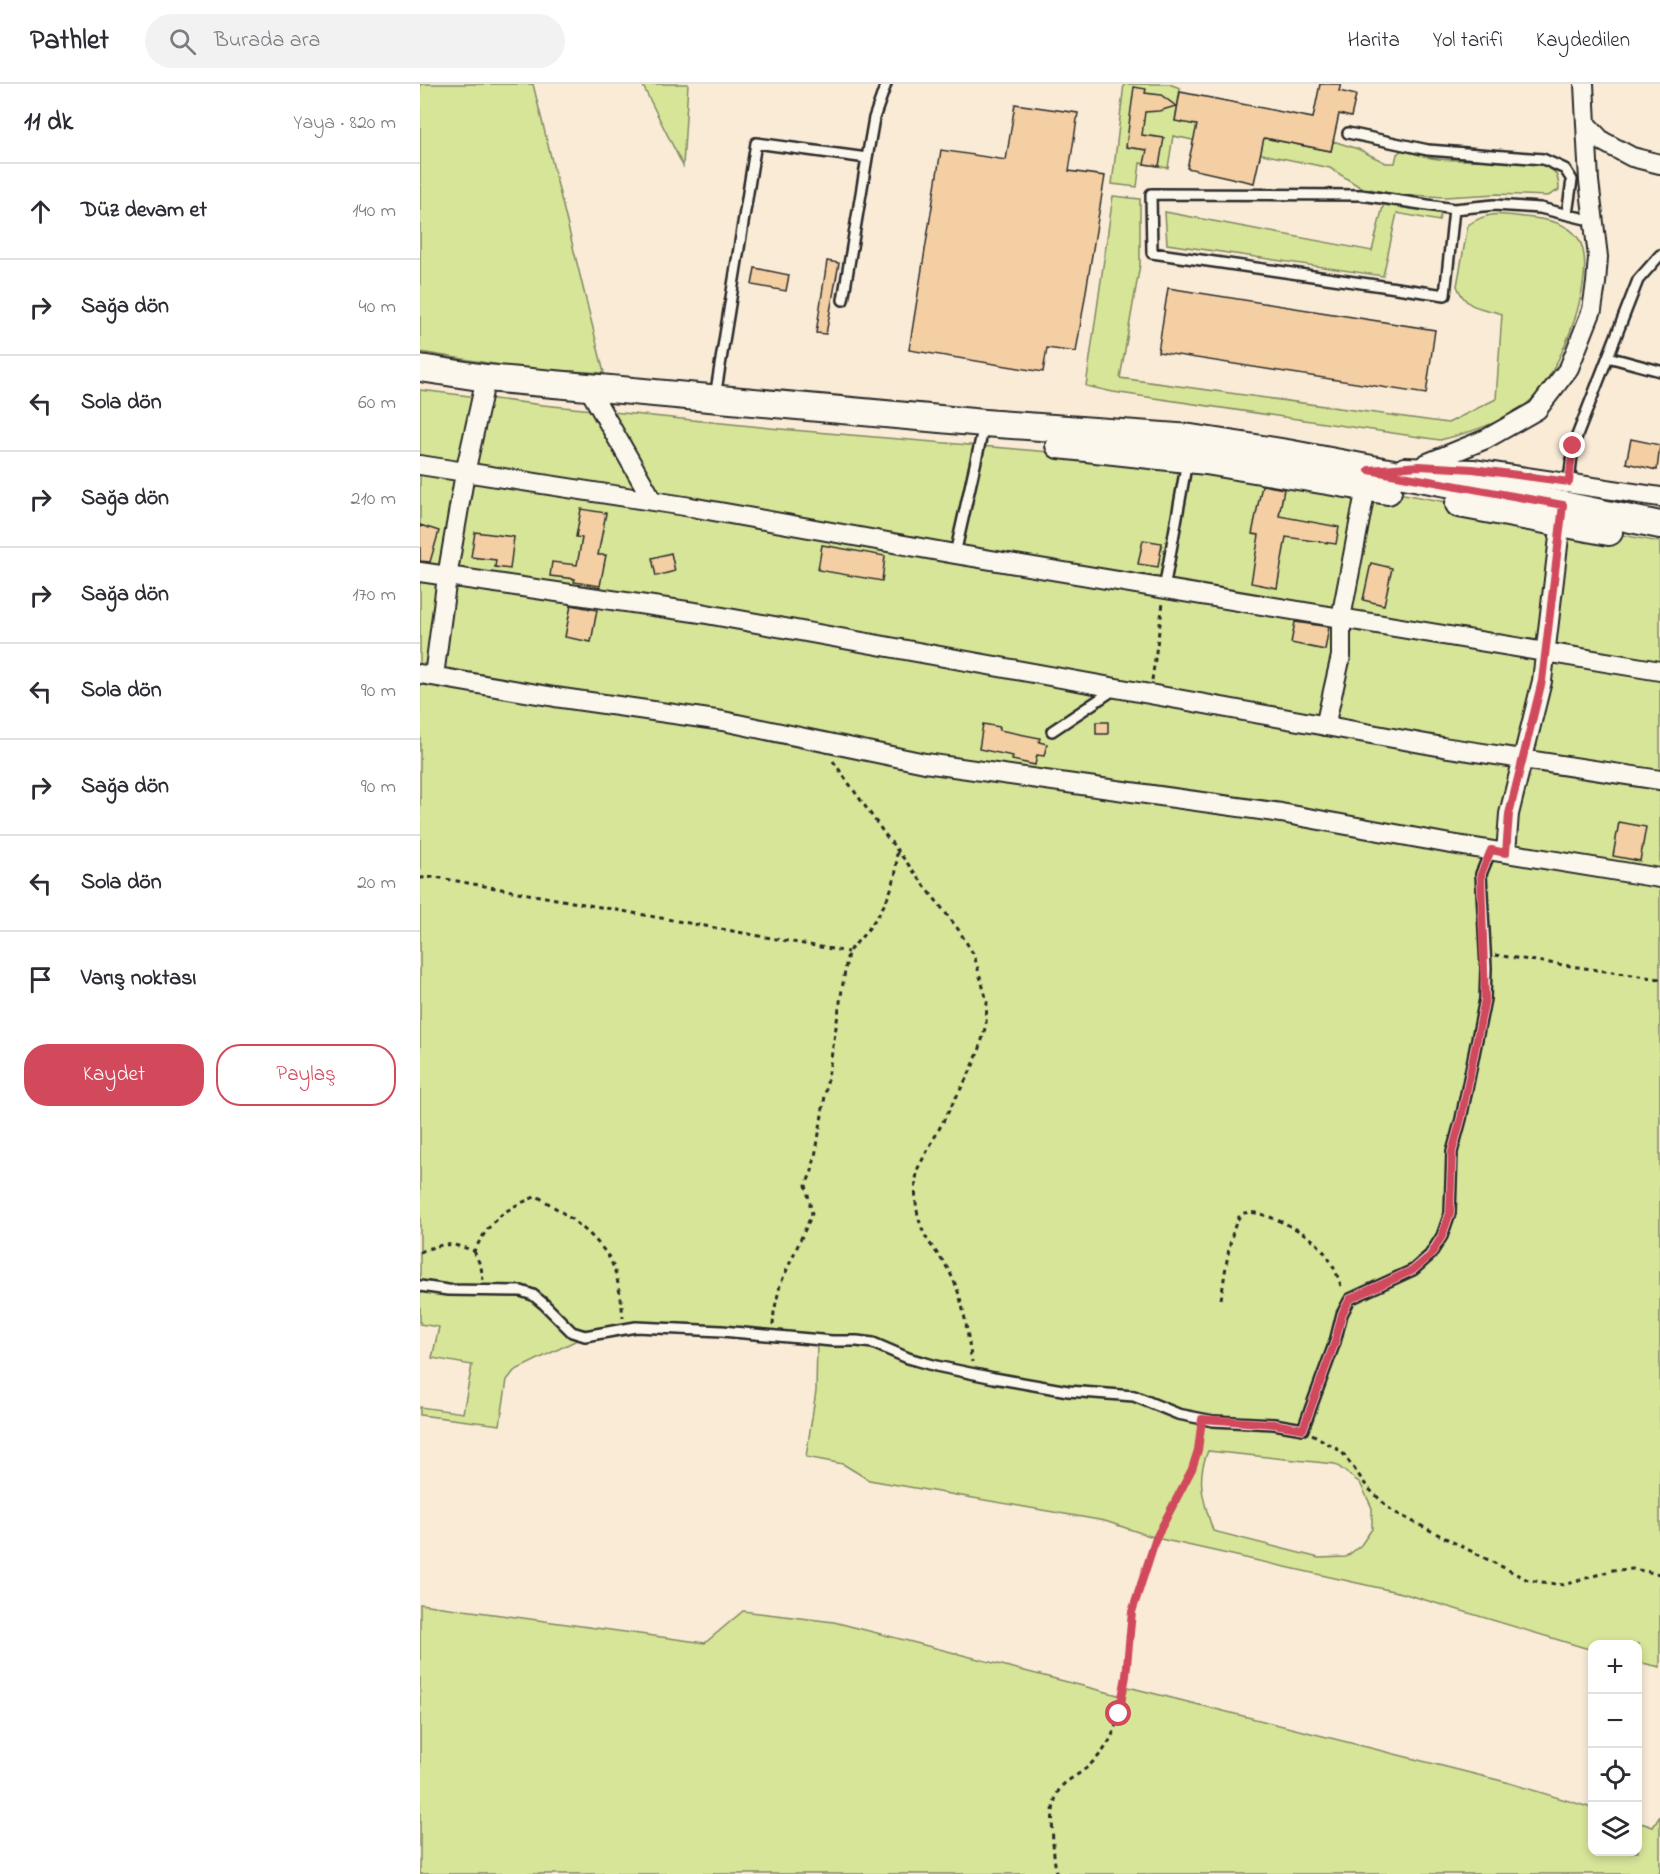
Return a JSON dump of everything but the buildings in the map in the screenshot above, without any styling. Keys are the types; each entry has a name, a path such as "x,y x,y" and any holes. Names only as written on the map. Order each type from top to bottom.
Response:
{"main road":[{"path":"420,368 485,384"},
{"path":"420,381 485,384 1190,448 1287,453 1367,478 1564,503 1660,525"},
{"path":"592,395 715,399 983,430"},
{"path":"1564,503 1660,542"}],"street":[{"path":"1325,726 1341,656 1341,618 1367,478 1419,466 1486,439 1537,410 1569,368 1592,309 1598,257 1588,181 1584,84"},
{"path":"1586,124 1602,141 1632,157 1660,164"},
{"path":"485,384 465,473 427,675 555,697 723,721 925,763 1270,812 1660,878"},
{"path":"592,395 653,501"},
{"path":"420,465 653,501 955,554 1660,671"},
{"path":"1419,466 1473,469 1564,503 1660,497"},
{"path":"1498,851 1542,681 1564,503"},
{"path":"420,572 701,613 1325,726 1660,780"}],"lane":[{"path":"843,300 874,118 886,84"},
{"path":"1348,133 1428,150 1543,159 1565,169 1572,180 1567,214"},
{"path":"715,399 756,143 867,158"},
{"path":"1454,209 1444,295 1152,253 1151,194 1361,195 1454,209 1494,205 1540,208 1594,220"},
{"path":"1564,503 1573,446 1638,280 1660,255"},
{"path":"1608,357 1660,371"},
{"path":"955,554 983,430"},
{"path":"1164,589 1190,448"},
{"path":"1052,731 1116,688"},
{"path":"420,1286 448,1290 513,1290 533,1295 572,1332 585,1336 636,1327 873,1343 908,1358 974,1374 1068,1390 1134,1396 1178,1414 1202,1419 1274,1424 1303,1429 1335,1342 1342,1314 1350,1299 1413,1270 1430,1256 1442,1236 1450,1213 1452,1152 1461,1119 1485,999 1481,874 1498,851"}],"path":[{"path":"1150,694 1164,589"},
{"path":"814,740 835,763 897,850 958,929 974,955 987,1001 986,1024 980,1048 972,1068 918,1167 915,1182 920,1224 952,1277 962,1305 974,1374"},
{"path":"772,1336 780,1285 812,1214 806,1185 812,1171 817,1146 848,952 870,929 886,902 895,879 897,850"},
{"path":"420,878 435,877 848,952"},
{"path":"1485,953 1660,979"},
{"path":"474,1251 497,1216 512,1206 537,1196 590,1236 609,1257 621,1298 625,1329"},
{"path":"1221,1299 1234,1225 1241,1214 1251,1211 1279,1221 1315,1241 1332,1263 1346,1306"},
{"path":"420,1252 439,1244 458,1245 474,1251 481,1267 484,1291"},
{"path":"1056,1874 1054,1805 1058,1791 1101,1754 1113,1735 1126,1676 1132,1612 1156,1538 1192,1469 1198,1450 1202,1419"},
{"path":"1303,1429 1342,1452 1368,1488 1392,1511 1528,1580 1564,1585 1613,1570 1633,1569 1660,1574"}],"green space":[{"path":"420,84 533,84 604,373 519,368 420,352"},
{"path":"642,84 688,84 683,166"},
{"path":"1124,84 1169,84 1180,88 1175,121 1331,151 1333,141 1358,149 1386,163 1395,163 1397,154 1402,150 1439,159 1529,162 1551,169 1558,178 1559,190 1548,196 1497,194 1445,197 1393,194 1360,187 1330,168 1173,136 1168,168 1140,163 1137,187 1112,184"},
{"path":"1113,196 1140,199 1140,265 1120,378 1448,423 1496,399 1502,314 1470,304 1457,286 1468,225 1482,217 1501,215 1561,224 1578,238 1584,254 1581,297 1574,322 1554,368 1532,399 1523,407 1501,419 1440,440 1113,392 1086,386"},
{"path":"1384,202 1441,213 1439,221 1397,213 1383,276 1167,244 1165,212 1372,251"},
{"path":"420,390 780,429 1109,457 1366,487 1660,542 1660,1667 1642,1663 1642,1640 1588,1640 1588,1649 1402,1593 1156,1538 1105,1521 869,1480 843,1464 806,1457 816,1391 817,1341 670,1328 585,1336 514,1371 507,1380 500,1425 420,1415 420,1407 463,1413 472,1365 432,1358 439,1327 420,1324","holes":["1208,1451 1335,1464 1360,1483 1372,1508 1372,1529 1361,1545 1346,1557 1319,1558 1213,1531 1201,1481"]},
{"path":"420,1604 705,1643 743,1611 834,1622 1122,1696 1124,1686 1506,1782 1588,1807 1588,1856 1642,1856 1642,1823 1653,1827 1660,1816 1660,1874 420,1874"}],"route":[{"path":"1119,1714 1126,1676 1132,1612 1156,1538 1192,1469 1198,1450 1202,1419 1274,1424 1303,1429 1335,1342 1342,1314 1350,1299 1413,1270 1430,1256 1442,1236 1450,1213 1452,1152 1461,1119 1485,999 1486,968 1481,874 1491,850 1506,853 1509,814 1542,681 1563,505 1369,470 1419,466 1473,469 1569,482 1573,446"}]}
